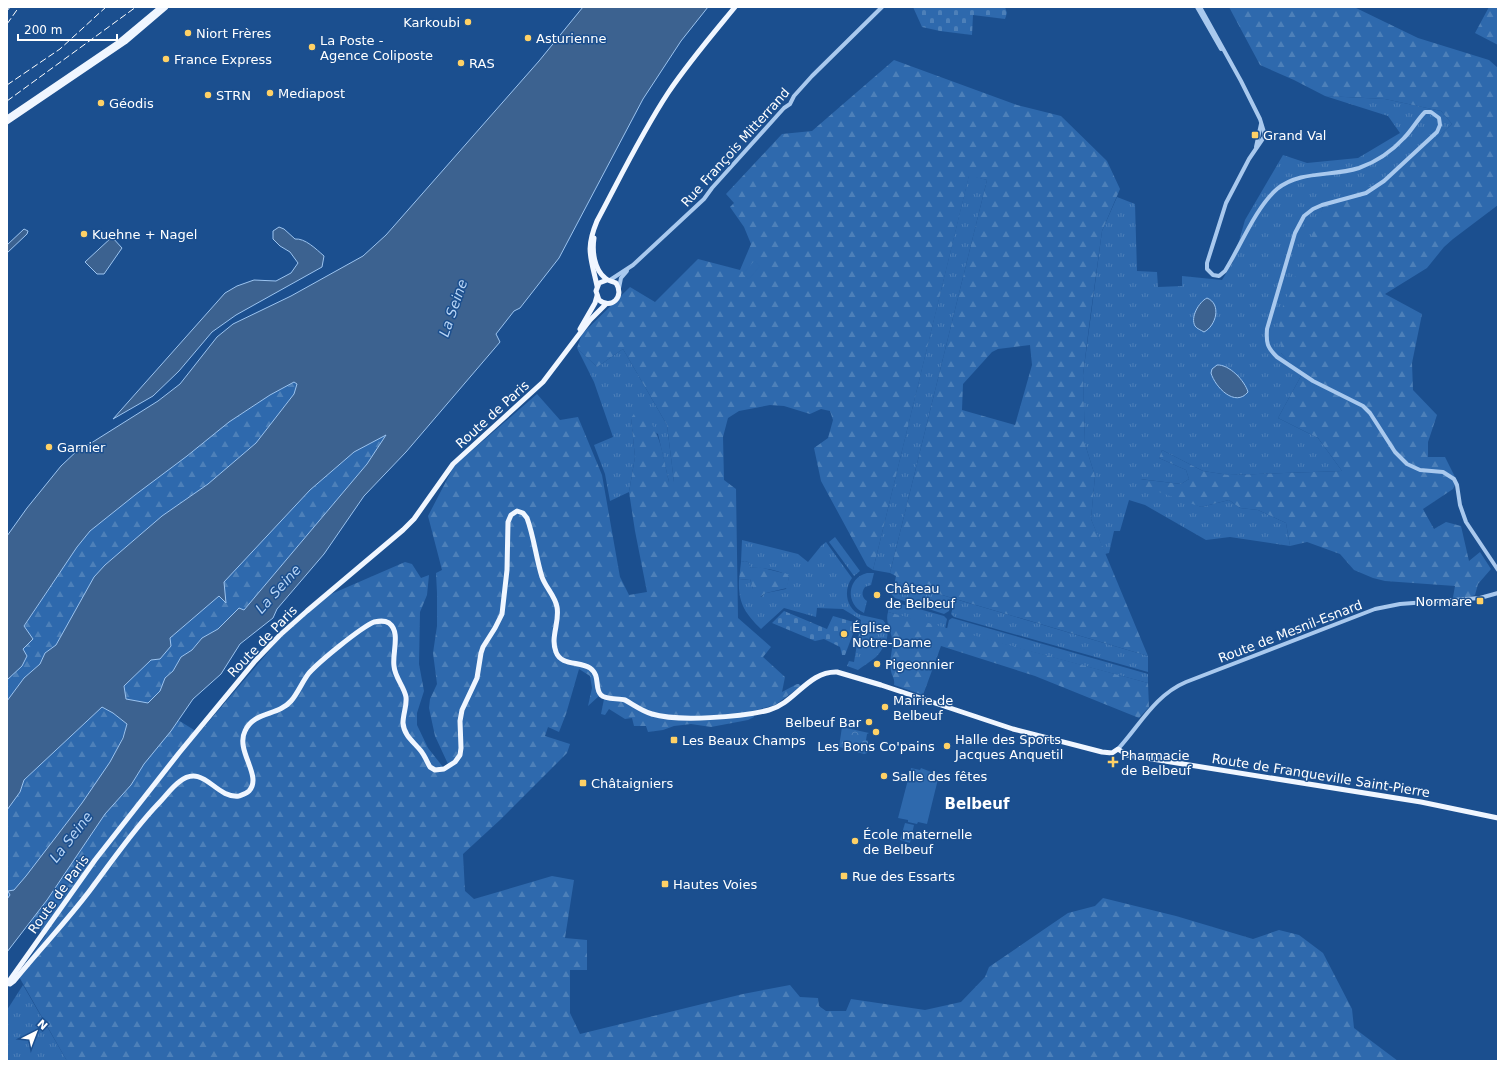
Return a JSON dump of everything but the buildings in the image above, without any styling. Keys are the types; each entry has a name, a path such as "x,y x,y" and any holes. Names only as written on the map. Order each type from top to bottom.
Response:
{"main road":[{"path":"7,118 119,42 161,7"},
{"path":"7,122 125,42 166,7"},
{"path":"569,347 595,303 597,296 597,286 591,261 590,248 592,232 597,221 643,135 668,93 692,60 736,7"},
{"path":"569,347 590,320 606,304 613,302 618,298 620,294 619,288 616,284 600,272 594,251 597,221"},
{"path":"597,286 601,282 609,280"},
{"path":"597,296 606,304"},
{"name":"Route de Paris","path":"7,983 95,860 179,753 255,661 280,635 307,611 403,530 414,519 453,464 543,382 569,347"},
{"path":"7,983 10,984 14,981 83,900 122,846 145,818 179,782 188,777 198,776 202,777 231,796 242,796 250,790 253,783 253,777 243,750 242,740 248,725 258,716 279,710 286,706 315,668 368,625 382,621 390,624 395,634 394,668 397,679 406,696 403,723 407,735 422,752 430,767 435,770 444,769 455,762 460,755 461,748 460,720 462,710 477,678 483,647 502,614 507,570 508,522 509,518 515,512 520,512 527,518 542,578 556,604 558,615 554,634 555,651 563,660 585,665 593,670 597,679 599,692 603,696 625,700 641,710 667,717 728,716 749,714 776,707 820,675 829,672 836,672 881,685 1013,729 1106,753 1112,753 1118,749"},
{"name":"Route de Franqueville Saint-Pierre","path":"1118,749 1127,755 1416,801 1498,818"}],"street":[{"name":"Rue François Mitterrand","path":"632,264 704,199 712,188 784,108 790,104 794,96 812,76 882,7"},
{"path":"1197,7 1217,44 1223,50"},
{"path":"1200,7 1244,88 1263,127 1264,138 1255,148"},
{"path":"1261,122 1255,148 1223,211 1207,263 1207,269 1213,275 1219,276 1225,271 1268,199 1284,184 1300,177 1349,170 1368,164 1384,156 1404,138 1425,112 1431,112 1439,118 1440,124 1436,132 1384,181 1366,193 1322,205 1313,209 1304,216 1295,233 1267,329 1266,341 1277,357 1313,381 1363,406 1370,413 1395,452 1407,464 1420,470 1443,472 1454,479 1466,522 1498,570"},
{"path":"609,280 616,277 632,264"},
{"path":"619,288 621,278 632,264"},
{"name":"Route de Mesnil-Esnard","path":"1118,749 1154,704 1170,690 1186,682 1375,609 1400,604 1480,598 1498,593"}],"green space":[{"path":"913,7 1005,7 1007,13 1005,19 973,15 972,35 922,27"},
{"path":"1229,7 1354,7 1418,38 1489,60 1498,68 1498,205 1453,239 1444,247 1427,268 1385,294 1422,314 1412,363 1413,390 1437,415 1428,442 1428,457 1445,457 1457,481 1453,489 1423,509 1434,529 1446,522 1461,526 1469,561 1480,552 1491,569 1478,584 1475,595 1452,603 1455,586 1385,581 1373,578 1354,570 1340,554 1307,542 1290,546 1286,523 1258,510 1240,508 1229,500 1201,507 1145,487 1139,479 1181,484 1189,479 1186,470 1159,458 1162,450 1203,471 1229,475 1342,471 1318,438 1278,418 1301,376 1281,353 1279,316 1323,207 1397,174 1452,124 1441,111 1385,99 1325,96 1260,65"},
{"path":"1489,7 1498,7 1498,45 1475,33"},
{"path":"894,60 1017,105 1061,116 1107,161 1120,189 1102,231 1083,375 1085,444 1095,476 1091,519 1148,656 895,581 896,576 890,573 987,180 969,176 873,570 867,566 821,481 814,448 828,438 833,420 830,411 821,409 810,414 784,406 770,405 739,411 728,418 723,437 724,480 736,489 738,618 771,647 763,657 785,677 782,692 797,684 801,686 775,705 753,711 754,717 748,720 711,727 691,724 674,726 663,730 648,732 646,726 634,726 632,718 625,719 609,709 605,715 601,714 604,699 599,696 588,706 592,688 590,676 579,669 566,714 559,732 548,727 545,736 570,744 567,753 500,820 463,854 465,891 474,899 552,876 574,880 565,938 587,940 587,970 570,970 570,1013 580,1034 743,994 790,985 800,997 818,998 819,1006 826,1011 846,1011 851,999 925,1010 961,1002 985,977 989,967 1068,913 1095,906 1103,898 1176,916 1253,939 1279,930 1299,935 1323,953 1352,1009 1354,1028 1398,1061 67,1061 18,975 46,935 30,922 47,900 105,814 131,785 144,764 178,720 199,733 286,631 329,595 405,562 412,564 421,578 429,575 427,595 420,612 419,664 424,691 417,713 417,725 428,748 443,767 448,764 435,736 429,708 430,699 437,684 433,653 437,626 436,573 442,570 428,516 454,466 537,394 560,420 578,417 602,475 620,577 629,595 647,592 629,492 635,457 631,418 639,407 652,424 660,442 669,482 674,482 667,425 623,349 597,367 577,348 582,334 630,287 655,302 698,259 740,270 751,244 744,227 730,207 734,203 726,194 782,134 812,131","holes":["1030,345 1032,365 1015,425 962,410 963,384 992,352 998,349"]},
{"path":"1325,96 1385,99 1441,111 1452,124 1397,175 1323,207 1281,353 1301,376 1278,418 1318,438 1342,471 1229,475 1203,471 1162,450 1159,458 1186,470 1189,479 1181,484 1140,479 1201,507 1229,500 1240,508 1258,510 1286,523 1290,546 1230,537 1206,540 1145,505 1129,500 1120,531 1114,531 1109,553 1105,554 1091,519 1095,476 1085,444 1083,375 1102,231 1117,197 1135,204 1137,271 1157,272 1158,287 1182,286 1182,276 1222,280 1233,262 1245,220 1283,155 1307,163 1358,158 1400,133 1388,116"},
{"path":"969,175 987,180 890,573 873,570"},
{"path":"754,261 760,266 749,279 743,274"},
{"path":"577,348 597,367 623,349 667,425 674,482 669,482 658,434 631,418 635,457 629,492 610,501 605,474 594,445 613,437 594,382"},
{"path":"294,382 297,384 294,394 256,443 208,484 162,516 105,565 56,645 45,653 40,664 24,678 7,701 7,680 12,675 23,649 24,627 77,547 90,531 229,422 270,395"},
{"path":"387,434 367,464 244,610 239,608 218,629 202,638 192,650 181,657 173,671 165,678 160,691 148,703 126,699 124,686 151,660 170,638 219,596 225,602 224,582 310,490 354,452"},
{"path":"835,537 860,571 854,576 829,542"},
{"path":"742,540 798,554 808,562 826,542 852,578 849,583 847,593 849,604 861,615 883,620 886,624 888,634 887,639 876,657 858,670 847,666 849,661 854,662 861,620 843,609 817,608 816,617 784,608 761,629 747,613 741,601 739,580 750,579 753,589 761,597 766,593 786,589 789,577 782,572 751,568 748,562 741,562"},
{"path":"741,562 748,562 751,568 759,567 787,574 789,577 787,588 766,593 758,598 753,597 750,593 753,589 750,579 739,580"},
{"path":"867,573 874,573 871,585 865,587 863,591 863,597 867,601 864,613 854,604 851,598 851,592 852,585 855,580"},
{"path":"895,581 952,598 949,611 944,614 895,598 891,594"},
{"path":"955,599 1148,656 1148,672 954,617 951,614"},
{"path":"894,602 944,616 947,619 945,629 888,612 889,604"},
{"path":"784,611 827,629 833,616 857,623 845,655 842,655 840,647 824,639 815,641 772,623"},
{"path":"888,612 1148,683 1149,707 1139,718 1035,676 941,646 923,695 894,685 890,667 892,643 887,616"},
{"path":"952,618 1148,674 1148,683 947,629 949,620"},
{"path":"102,707 113,713 127,724 115,754 97,783 27,876 7,899 7,810 20,792 24,780"},
{"path":"842,727 869,733 867,734 866,740 868,741 868,745 865,744 865,748 868,750 867,753 864,754 857,752 857,749 849,747 848,749 839,747"},
{"path":"911,768 920,770 921,768 939,775 927,824 918,822 917,824 898,818"},
{"path":"905,823 914,825 910,843 900,840"},
{"path":"23,985 67,1061 7,1061 7,1010"}],"water":[{"name":"La Seine","path":"583,7 708,7 681,41 643,99 559,258 520,308 514,311 496,334 500,342 406,452 364,496 324,554 277,609 273,618 240,644 221,674 193,699 171,731 144,764 131,785 105,814 47,900 7,952 7,899 10,895 8,891 14,890 26,876 82,803 110,762 123,738 127,724 113,713 102,707 24,780 20,792 7,810 7,701 24,678 40,664 45,653 56,645 94,577 105,565 162,516 208,484 256,443 294,394 297,384 294,382 270,395 229,422 90,531 77,547 24,626 33,639 23,649 27,656 22,666 7,680 7,536 27,508 61,466 80,448 88,445 158,401 180,384 217,337 233,324 291,296 363,256 386,235 539,61","holes":["386,435 367,464 244,610 239,608 218,629 202,638 192,650 181,657 173,671 165,678 160,691 148,703 126,699 124,686 151,660 160,659 171,646 170,638 219,596 226,603 224,582 310,490 354,452"]},
{"path":"279,227 284,229 295,239 303,240 310,244 324,256 322,267 236,315 212,332 179,371 153,396 113,419 225,293 237,286 254,280 276,281 291,273 298,263 290,252 280,246 273,239 273,231"},
{"path":"24,229 28,231 27,234 7,253 7,245"},
{"path":"112,237 122,248 104,274 97,274 85,262"},
{"path":"1207,298 1215,305 1216,315 1212,325 1204,332 1195,326 1194,314 1198,306"},
{"path":"1217,365 1222,365 1236,374 1244,383 1248,392 1237,398 1226,394 1217,384 1211,373 1212,369"}],"railway":[{"path":"7,11 10,7"},
{"path":"7,24 19,7"},
{"path":"7,85 60,49 106,7"},
{"path":"7,101 136,7"}],"place":[{"name":"Karkoubi","path":"468,22"},
{"name":"Niort Frères","path":"188,33"},
{"name":"Asturienne","path":"528,38"},
{"name":"La Poste - Agence Coliposte","path":"312,47"},
{"name":"France Express","path":"166,59"},
{"name":"RAS","path":"461,63"},
{"name":"Mediapost","path":"270,93"},
{"name":"STRN","path":"208,95"},
{"name":"Géodis","path":"101,103"},
{"name":"Grand Val","path":"1255,135"},
{"name":"Kuehne + Nagel","path":"84,234"},
{"name":"Garnier","path":"49,447"},
{"name":"Château de Belbeuf","path":"877,595"},
{"name":"Normare","path":"1480,601"},
{"name":"Église Notre-Dame","path":"844,634"},
{"name":"Pigeonnier","path":"877,664"},
{"name":"Mairie de Belbeuf","path":"885,707"},
{"name":"Belbeuf Bar","path":"869,722"},
{"name":"Les Bons Co'pains","path":"876,732"},
{"name":"Les Beaux Champs","path":"674,740"},
{"name":"Halle des Sports Jacques Anquetil","path":"947,746"},
{"name":"Pharmacie de Belbeuf","path":"1113,762"},
{"name":"Salle des fêtes","path":"884,776"},
{"name":"Châtaigniers","path":"583,783"},
{"name":"École maternelle de Belbeuf","path":"855,841"},
{"name":"Rue des Essarts","path":"844,876"},
{"name":"Hautes Voies","path":"665,884"}],"district":[{"name":"Belbeuf","path":"977,804"}]}
